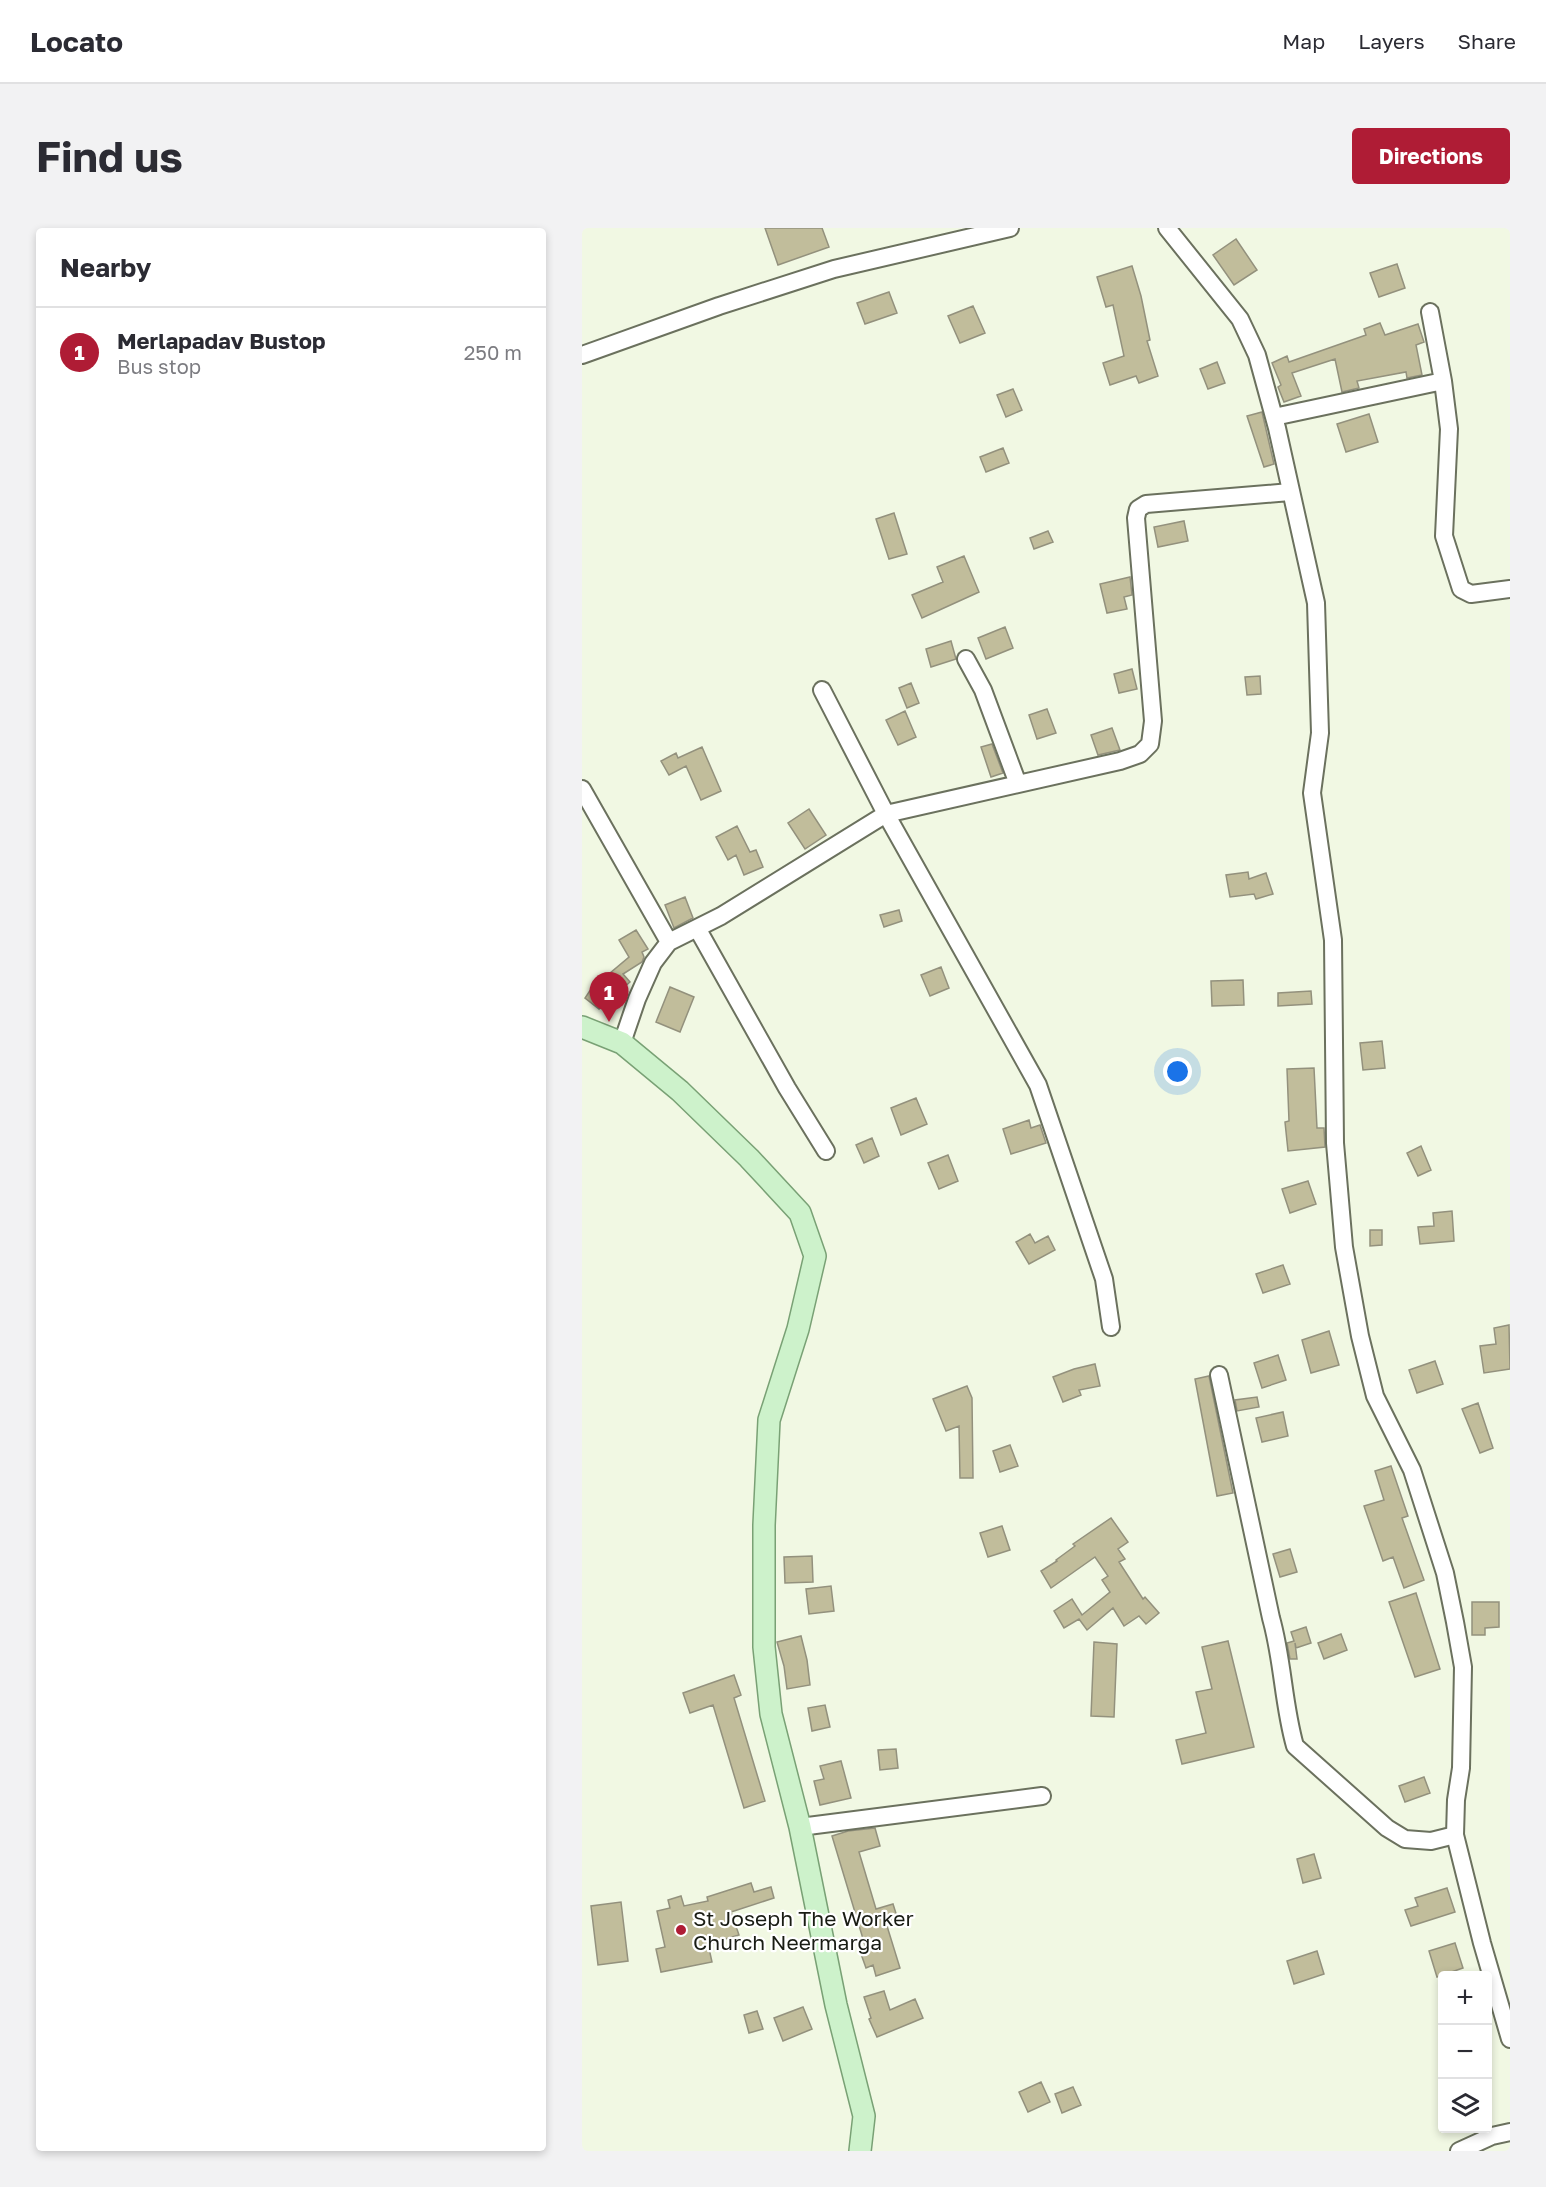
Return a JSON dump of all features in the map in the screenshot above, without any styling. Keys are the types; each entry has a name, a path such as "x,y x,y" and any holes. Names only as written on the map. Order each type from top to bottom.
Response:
{"main road":[{"path":"582,1028 622,1043 680,1091 749,1158 801,1213 815,1256 798,1329 769,1420 764,1525 764,1647 771,1714 800,1827 836,2005 864,2116 860,2151"}],"street":[{"path":"582,355 719,306 834,269 1010,228"},
{"path":"1167,228 1240,319 1257,355 1274,417 1316,603 1320,733 1312,793 1333,940 1335,1143 1344,1247 1360,1336 1375,1396 1412,1470 1445,1573 1463,1667 1461,1768 1456,1800 1455,1834 1482,1943 1510,2039"},
{"path":"1430,312 1449,429 1443,536 1453,571 1461,589 1471,594 1510,589"},
{"path":"1274,417 1443,381"},
{"path":"622,1043 637,999 653,963 669,942 721,916 886,814 1120,761 1140,754 1150,744 1153,721 1136,518 1138,509 1146,504 1290,492"},
{"path":"966,659 983,690 1018,784"},
{"path":"822,690 886,814 1038,1085 1104,1279 1111,1327"},
{"path":"582,789 669,942"},
{"path":"697,928 787,1088 826,1151"},
{"path":"1219,1375 1278,1644 1290,1728 1295,1746 1387,1828 1405,1839 1431,1841 1455,1834"},
{"path":"800,1827 1042,1796"},
{"path":"1459,2151 1492,2136 1510,2132"}],"building":[{"path":"765,228 822,228 829,247 778,265"},
{"path":"1236,239 1257,270 1234,285 1213,255"},
{"path":"1397,264 1405,288 1379,297 1370,273"},
{"path":"1132,266 1150,340 1147,341 1158,376 1139,383 1136,376 1110,385 1103,363 1124,356 1113,305 1106,307 1097,277"},
{"path":"889,292 897,313 865,324 857,303"},
{"path":"973,306 985,333 960,343 948,316"},
{"path":"1380,323 1385,335 1418,324 1424,342 1416,345 1422,375 1407,378 1406,372 1357,381 1359,388 1342,392 1335,359 1292,373 1301,396 1284,402 1278,387 1281,385 1272,363 1287,356 1289,362 1366,335 1364,329"},
{"path":"1217,362 1225,383 1208,389 1200,369"},
{"path":"1013,389 1022,410 1006,417 997,395"},
{"path":"1262,412 1274,464 1264,467 1247,416"},
{"path":"1369,414 1378,442 1346,452 1337,424"},
{"path":"1003,448 1009,463 986,472 980,457"},
{"path":"894,513 907,554 889,559 876,519"},
{"path":"1184,521 1188,541 1158,547 1154,527"},
{"path":"1048,531 1053,542 1034,549 1030,538"},
{"path":"964,556 979,592 922,618 912,595 943,582 937,567"},
{"path":"1130,577 1132,595 1124,597 1127,609 1107,613 1100,584"},
{"path":"1005,627 1013,648 986,659 978,638"},
{"path":"951,641 956,659 931,667 926,649"},
{"path":"1132,669 1137,689 1119,693 1114,674"},
{"path":"1260,676 1261,694 1247,695 1245,677"},
{"path":"911,683 919,703 907,708 899,688"},
{"path":"1047,709 1056,733 1037,739 1029,715"},
{"path":"905,711 916,737 898,745 886,720"},
{"path":"1112,728 1120,750 1098,755 1091,735"},
{"path":"992,744 1003,773 991,777 981,747"},
{"path":"702,747 721,791 701,800 686,766 669,775 661,761 676,753 678,758"},
{"path":"809,809 826,835 805,849 788,823"},
{"path":"737,826 750,852 756,850 763,867 744,875 736,855 728,860 716,837"},
{"path":"1248,872 1249,879 1266,873 1273,894 1256,899 1254,894 1230,897 1226,875"},
{"path":"685,897 693,918 674,928 665,905"},
{"path":"899,910 902,921 884,927 880,915"},
{"path":"636,930 648,949 642,952 644,957 642,962 623,974 630,982 599,1009 585,998 591,989 629,957 619,940"},
{"path":"941,967 949,988 930,996 921,975"},
{"path":"1243,980 1244,1005 1212,1006 1211,981"},
{"path":"670,987 694,997 680,1032 656,1022"},
{"path":"1311,991 1312,1004 1278,1006 1278,993"},
{"path":"1382,1041 1385,1068 1363,1070 1360,1043"},
{"path":"1314,1068 1317,1128 1324,1128 1325,1147 1288,1151 1285,1122 1289,1121 1287,1069"},
{"path":"916,1098 927,1124 901,1135 891,1108"},
{"path":"1029,1120 1031,1128 1040,1125 1046,1143 1011,1154 1003,1129"},
{"path":"872,1138 879,1156 864,1163 856,1145"},
{"path":"1421,1146 1431,1170 1418,1176 1407,1153"},
{"path":"948,1155 958,1181 939,1189 928,1163"},
{"path":"1308,1181 1316,1204 1290,1213 1282,1189"},
{"path":"1452,1211 1454,1241 1420,1244 1418,1227 1434,1226 1433,1213"},
{"path":"1370,1230 1382,1230 1382,1245 1370,1246"},
{"path":"1030,1234 1035,1243 1048,1236 1055,1250 1029,1264 1016,1242"},
{"path":"1283,1265 1290,1284 1263,1293 1256,1274"},
{"path":"1509,1325 1510,1369 1484,1373 1480,1346 1496,1344 1494,1328"},
{"path":"1329,1331 1339,1365 1311,1373 1302,1340"},
{"path":"1278,1355 1286,1380 1262,1388 1254,1363"},
{"path":"1435,1361 1443,1384 1417,1393 1409,1370"},
{"path":"1095,1364 1100,1386 1079,1390 1081,1395 1063,1402 1053,1377"},
{"path":"1209,1376 1233,1493 1217,1496 1195,1379"},
{"path":"967,1386 972,1398 973,1478 960,1478 959,1426 946,1431 933,1399"},
{"path":"1257,1397 1259,1407 1237,1411 1235,1400"},
{"path":"1478,1403 1493,1448 1480,1453 1462,1409"},
{"path":"1283,1412 1288,1436 1262,1442 1256,1418"},
{"path":"1010,1445 1018,1466 1000,1472 993,1451"},
{"path":"1391,1466 1408,1516 1402,1518 1424,1580 1404,1588 1393,1557 1383,1561 1364,1506 1384,1500 1375,1471"},
{"path":"1111,1518 1128,1542 1118,1549 1125,1559 1119,1562 1143,1599 1145,1597 1159,1613 1146,1624 1139,1616 1124,1626 1113,1608 1087,1630 1079,1619 1064,1628 1054,1611 1072,1599 1082,1615 1110,1592 1102,1580 1108,1576 1095,1557 1051,1588 1041,1571 1075,1546 1073,1544"},
{"path":"1002,1526 1010,1550 988,1557 980,1533"},
{"path":"1290,1549 1297,1572 1280,1577 1273,1554"},
{"path":"812,1556 813,1582 785,1583 784,1557"},
{"path":"831,1586 834,1611 809,1614 806,1589"},
{"path":"1416,1593 1440,1669 1415,1677 1389,1602"},
{"path":"1472,1602 1499,1602 1499,1627 1485,1628 1485,1635 1472,1635"},
{"path":"1306,1627 1311,1643 1296,1648 1295,1643 1297,1659 1290,1659 1287,1643 1294,1641 1291,1632"},
{"path":"1341,1634 1347,1650 1324,1659 1318,1643"},
{"path":"801,1636 810,1685 787,1689 784,1666 777,1642"},
{"path":"1228,1641 1254,1747 1182,1764 1176,1740 1206,1733 1196,1692 1212,1689 1202,1647"},
{"path":"1094,1642 1117,1644 1114,1717 1091,1716"},
{"path":"734,1675 741,1695 734,1698 765,1801 744,1808 713,1705 690,1713 683,1693"},
{"path":"825,1705 830,1727 812,1731 808,1708"},
{"path":"896,1749 898,1768 880,1770 878,1750"},
{"path":"841,1761 851,1798 820,1805 814,1781 824,1779 820,1766"},
{"path":"1424,1777 1430,1793 1405,1802 1399,1786"},
{"path":"875,1828 880,1846 859,1852 876,1909 893,1904 899,1923 887,1926 900,1968 876,1976 873,1965 866,1968 861,1954 867,1952 832,1836 848,1831"},
{"path":"1314,1854 1321,1878 1303,1883 1297,1859"},
{"path":"751,1883 754,1892 771,1887 774,1898 731,1912 739,1935 708,1944 712,1962 661,1972 656,1949 665,1947 657,1911 670,1908 668,1900 681,1896 684,1906 708,1901 707,1897"},
{"path":"1447,1888 1455,1912 1411,1926 1405,1910 1418,1906 1415,1898"},
{"path":"621,1902 628,1961 598,1965 591,1906"},
{"path":"1455,1943 1463,1968 1454,1971 1438,1971 1437,1977 1429,1951"},
{"path":"1317,1951 1324,1974 1294,1984 1287,1961"},
{"path":"884,1991 890,2010 915,1999 923,2018 877,2037 869,2019 871,2018 864,1997"},
{"path":"803,2007 812,2029 783,2041 774,2018"},
{"path":"757,2011 763,2029 749,2033 744,2015"},
{"path":"1041,2082 1050,2102 1028,2112 1019,2092"},
{"path":"1073,2087 1081,2105 1062,2113 1055,2094"}],"place":[{"name":"Merlapadav Bustop","path":"609,1022"},
{"name":"St Joseph The Worker Church Neermarga","path":"681,1930"}]}
